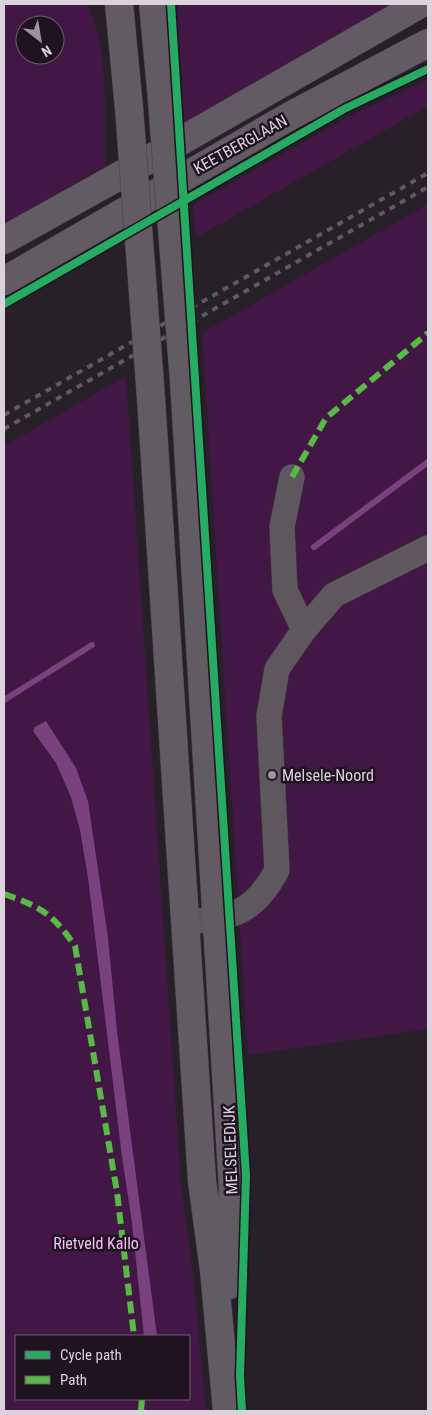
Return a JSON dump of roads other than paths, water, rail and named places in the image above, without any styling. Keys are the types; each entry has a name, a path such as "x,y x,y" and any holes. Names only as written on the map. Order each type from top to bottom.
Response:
{"main road":[{"name":"MELSELEDIJK","path":"119,4 129,108 151,398 202,1181 227,1411"},
{"name":"MELSELEDIJK","path":"153,4 184,381 233,1189 225,1381"},
{"name":"KEETBERGLAAN","path":"4,240 420,4"},
{"name":"KEETBERGLAAN","path":"4,281 290,116 428,43"}],"street":[{"path":"292,477 282,526 286,590 304,630"},
{"path":"184,923 218,919 248,907 265,892 277,870 269,716 277,669 304,630 334,595 428,548"}],"waterway":[{"path":"314,547 428,462"},
{"path":"4,700 92,645"}],"railway":[{"path":"4,415 428,173"},
{"path":"4,429 428,187"}],"place":[{"name":"Melsele-Noord","path":"272,775"}],"park label":[{"name":"Rietveld Kallo","path":"96,1243"}]}
